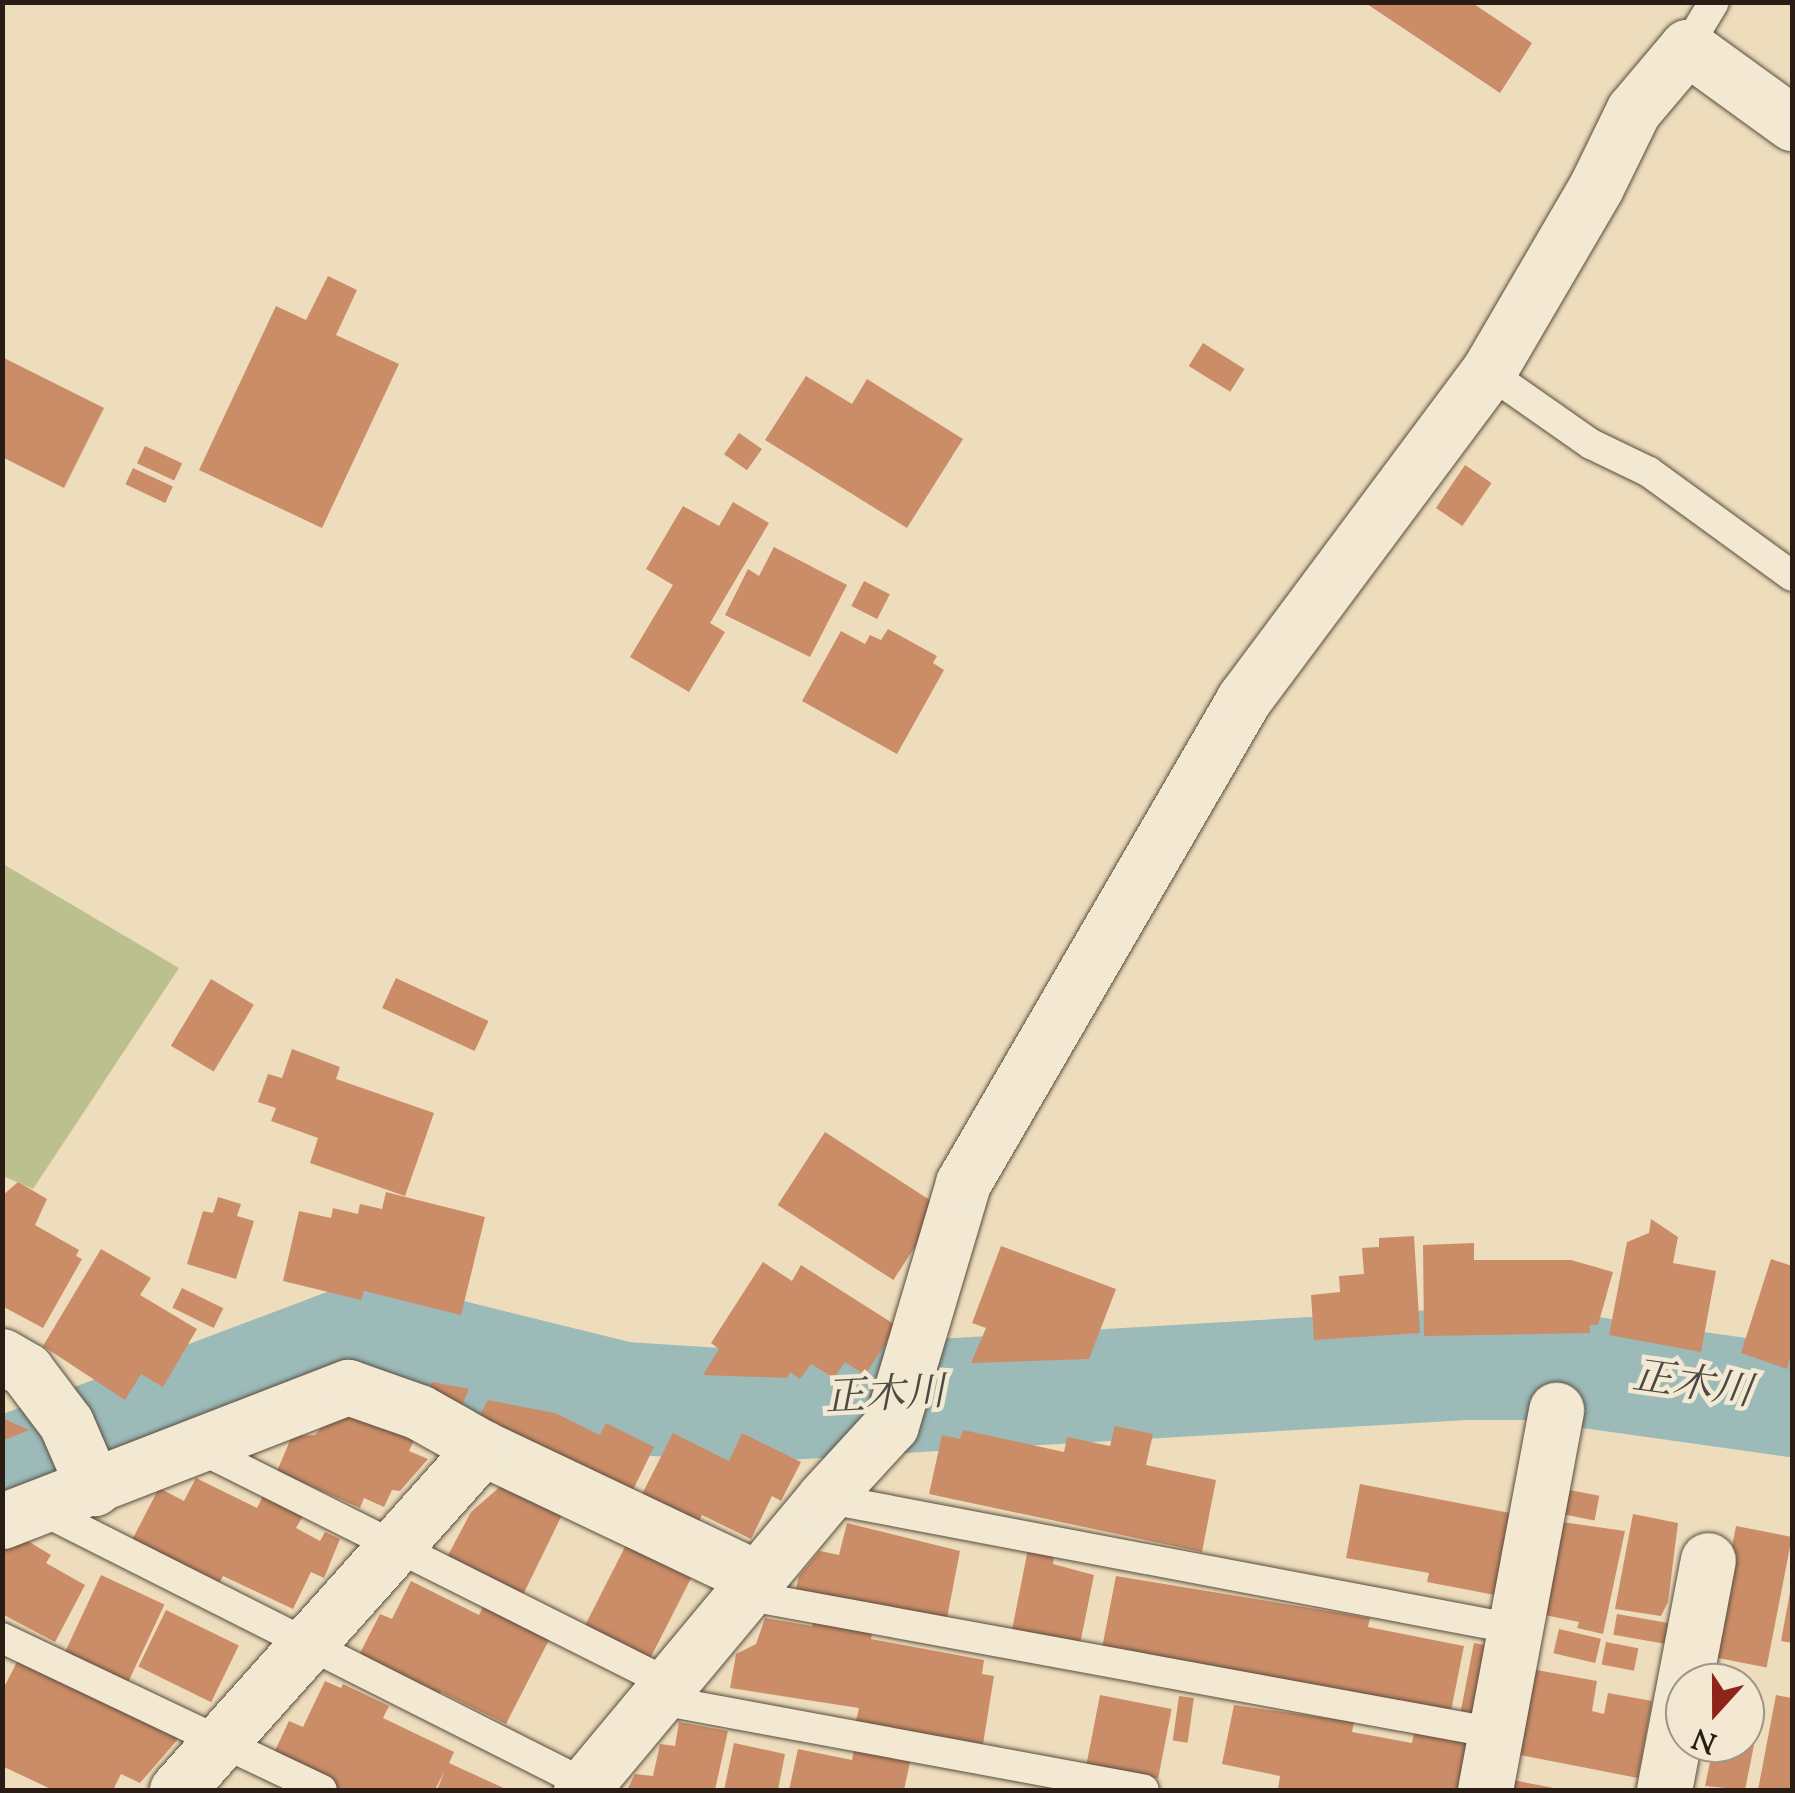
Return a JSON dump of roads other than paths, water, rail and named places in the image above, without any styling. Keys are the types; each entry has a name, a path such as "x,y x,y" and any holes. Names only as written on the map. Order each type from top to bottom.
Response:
{"street":[{"path":"589,1789 662,1692 824,1498 892,1425 963,1183 1244,699 1488,372 1596,188 1633,111 1701,25 1792,122"},
{"path":"2,1356 26,1370 82,1460"},
{"path":"21,1515 82,1460 198,1448 348,1387 419,1412 750,1587"},
{"path":"1484,1790 1556,1410"},
{"path":"177,1790 483,1448"},
{"path":"1664,1790 1708,1560"}],"lane":[{"path":"1488,372 1591,444 1648,472 1792,576"},
{"path":"198,1448 395,1546 662,1692 1144,1790"},
{"path":"824,1498 1515,1629"},
{"path":"21,1515 308,1645 589,1789"},
{"path":"750,1587 1495,1733"},
{"path":"2,1638 322,1790"}],"waterway":[{"name":"正木川","path":"2,1474 343,1346 436,1352 623,1398 750,1406 1465,1364 1529,1364 1792,1401"}]}
